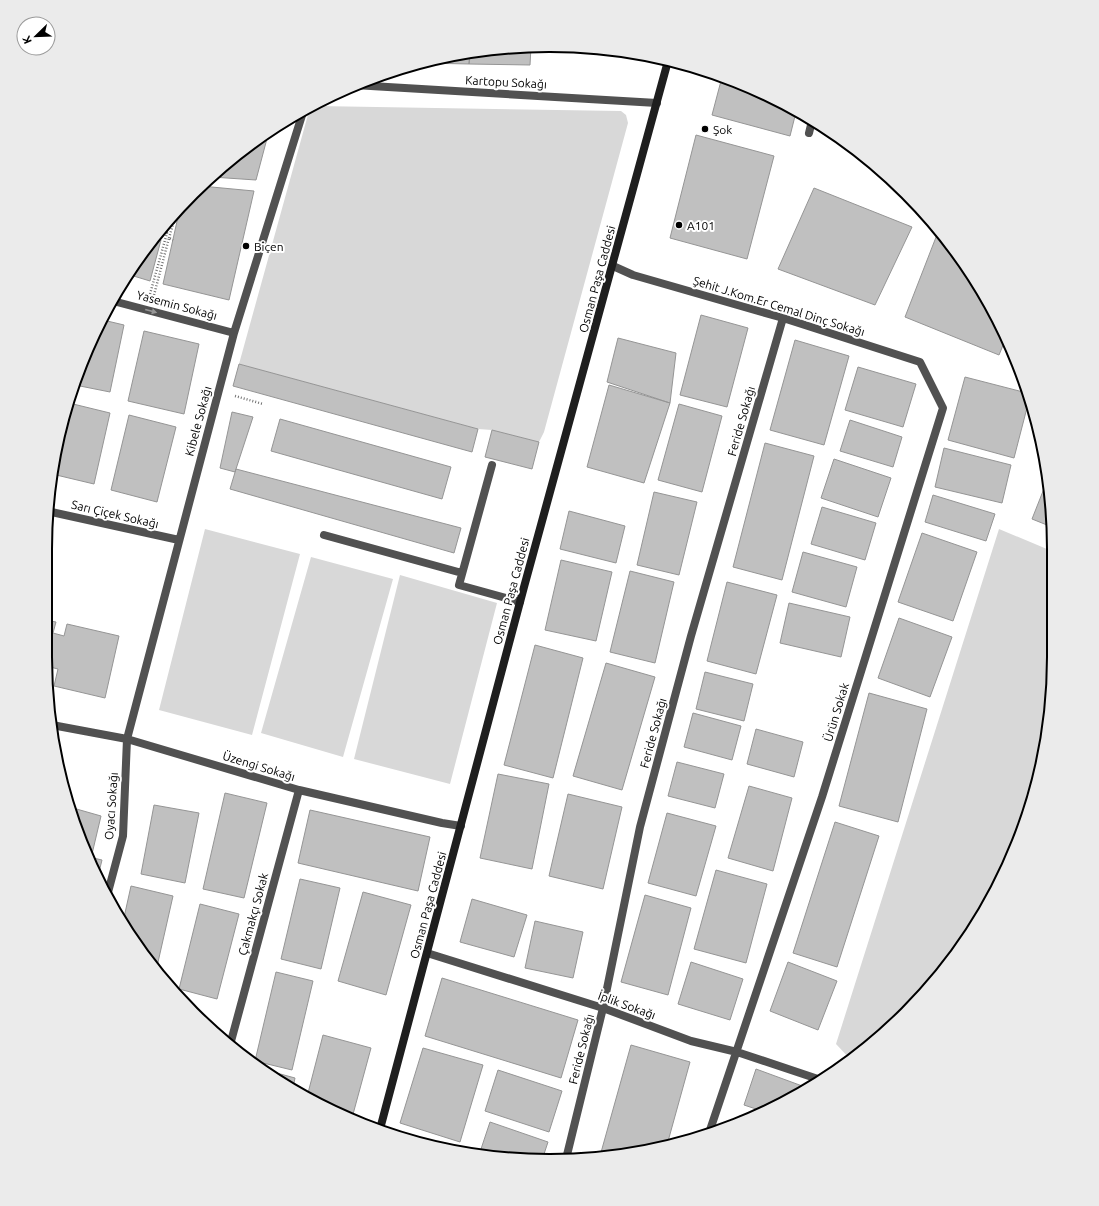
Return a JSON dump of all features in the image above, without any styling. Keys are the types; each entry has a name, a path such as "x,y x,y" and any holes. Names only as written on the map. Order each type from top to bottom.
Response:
{"main road":[{"name":"Osman Paşa Caddesi","path":"381,1125 520,602 667,66"}],"street":[{"name":"Kartopu Sokağı","path":"370,86 657,103"},
{"name":"Kibele Sokağı","path":"127,739 234,333 301,119"},
{"path":"809,133 811,127"},
{"name":"Şehit J.Kom.Er Cemal Dinç Sokağı","path":"613,266 633,275 782,318 920,362 929,380"},
{"name":"Yasemin Sokağı","path":"118,302 234,333"},
{"name":"Feride Sokağı","path":"567,1153 604,1008 640,827 691,636 782,318"},
{"name":"Ürün Sokak","path":"711,1127 822,797 943,408 929,380"},
{"path":"492,465 459,585 520,602"},
{"name":"Sarı Çiçek Sokağı","path":"53,512 179,540"},
{"path":"324,535 462,573"},
{"name":"Üzengi Sokağı","path":"57,726 127,739 299,790 461,826"},
{"name":"Oyacı Sokağı","path":"109,888 123,836 127,739"},
{"name":"Çakmakçı Sokak","path":"232,1039 299,790"},
{"name":"İplik Sokağı","path":"427,953 604,1008 691,1041 737,1052 814,1078"}],"path":[{"path":"157,284 173,223"},
{"path":"153,284 166,233"},
{"path":"169,238 173,240"},
{"path":"219,392 263,404"}],"shaded area":[{"path":"324,106 621,111 626,115 628,123 544,432 539,442 492,430 478,429 239,364 308,115"},
{"path":"205,529 300,554 252,735 159,710"},
{"path":"999,529 1047,549 1047,656 1043,721 1030,785 1021,816 996,877 980,905 963,933 924,985 878,1031 846,1055 836,1044"},
{"path":"311,557 393,579 343,757 261,733"},
{"path":"400,575 497,603 450,784 354,759"}],"building":[{"path":"531,53 530,65 469,64 469,59 485,56"},
{"path":"469,59 469,64 445,63"},
{"path":"721,82 770,103 795,117 790,136 712,115"},
{"path":"696,135 774,156 747,259 670,238"},
{"path":"266,141 256,180 219,177"},
{"path":"209,187 254,191 229,300 163,284 178,218"},
{"path":"814,188 912,227 875,305 778,269"},
{"path":"936,237 963,273 996,329 1003,345 999,355 905,317"},
{"path":"161,240 150,281 134,276"},
{"path":"701,315 748,328 727,407 680,395"},
{"path":"108,321 124,325 110,392 80,386"},
{"path":"144,331 199,344 184,414 128,401"},
{"path":"618,338 676,353 670,403 607,382"},
{"path":"795,340 849,356 824,445 770,430"},
{"path":"239,364 478,429 472,452 233,386"},
{"path":"858,367 916,384 903,427 845,410"},
{"path":"965,377 1021,392 1027,409 1014,458 948,440"},
{"path":"609,385 670,403 644,483 587,467"},
{"path":"74,404 110,413 94,484 58,475"},
{"path":"679,404 722,416 702,492 658,480"},
{"path":"232,412 253,417 235,472 220,468"},
{"path":"129,415 176,427 157,502 111,490"},
{"path":"280,419 451,467 442,499 271,451"},
{"path":"850,420 902,437 893,467 840,451"},
{"path":"492,430 539,442 532,469 485,457"},
{"path":"765,443 814,456 782,580 733,567"},
{"path":"944,448 1011,465 1002,503 935,487"},
{"path":"834,459 891,478 878,517 821,498"},
{"path":"236,469 461,528 454,553 230,489"},
{"path":"1043,490 1046,525 1032,519"},
{"path":"654,492 697,502 679,575 637,565"},
{"path":"933,495 995,514 986,541 925,522"},
{"path":"822,507 876,523 865,560 811,544"},
{"path":"569,511 625,526 616,563 560,549"},
{"path":"922,533 977,552 953,621 898,602"},
{"path":"803,552 857,567 846,607 792,592"},
{"path":"561,560 612,572 596,641 545,630"},
{"path":"630,571 674,582 655,663 610,652"},
{"path":"727,582 777,595 756,674 707,661"},
{"path":"789,603 850,617 841,657 780,643"},
{"path":"899,618 952,637 930,697 878,678"},
{"path":"52,621 56,622 53,633 64,636 67,624 119,636 105,698 54,686 58,669 52,668"},
{"path":"535,645 583,658 553,778 504,765"},
{"path":"606,663 655,677 622,790 573,776"},
{"path":"705,672 753,684 744,721 696,709"},
{"path":"869,693 927,709 898,822 839,806"},
{"path":"693,713 741,726 732,760 684,747"},
{"path":"756,729 803,742 794,777 747,764"},
{"path":"677,762 724,774 715,808 668,796"},
{"path":"498,774 549,784 532,869 480,858"},
{"path":"749,786 792,798 773,871 728,858"},
{"path":"225,793 267,803 244,898 203,889"},
{"path":"568,794 622,807 603,889 549,876"},
{"path":"154,805 199,813 185,883 141,874"},
{"path":"76,809 101,816 92,852"},
{"path":"310,810 430,837 418,891 298,863"},
{"path":"667,813 716,826 696,896 648,883"},
{"path":"835,822 879,836 837,967 793,953"},
{"path":"95,858 102,860 100,869"},
{"path":"716,870 767,884 746,963 694,949"},
{"path":"300,879 340,888 321,969 281,959"},
{"path":"131,886 173,896 158,963 136,933 125,914"},
{"path":"363,892 411,905 386,995 338,981"},
{"path":"645,895 691,908 668,995 621,982"},
{"path":"472,899 527,915 514,957 460,942"},
{"path":"200,904 239,914 217,999 179,989"},
{"path":"535,921 583,932 573,978 525,968"},
{"path":"691,962 743,979 730,1020 678,1004"},
{"path":"788,962 837,981 818,1030 770,1011"},
{"path":"276,972 313,981 292,1070 264,1063 256,1057"},
{"path":"442,978 578,1020 561,1078 425,1036"},
{"path":"323,1035 371,1048 353,1113 329,1103 308,1091"},
{"path":"631,1045 690,1062 669,1139 601,1151"},
{"path":"423,1048 483,1065 460,1142 400,1123"},
{"path":"756,1069 801,1085 756,1109 744,1105"},
{"path":"498,1070 562,1091 549,1132 485,1111"},
{"path":"279,1074 295,1078 294,1083"},
{"path":"490,1122 548,1142 544,1154 481,1149"}],"place":[{"name":"Şok","path":"705,129"},
{"name":"A101","path":"679,225"},
{"name":"Biçen","path":"246,246"}]}
